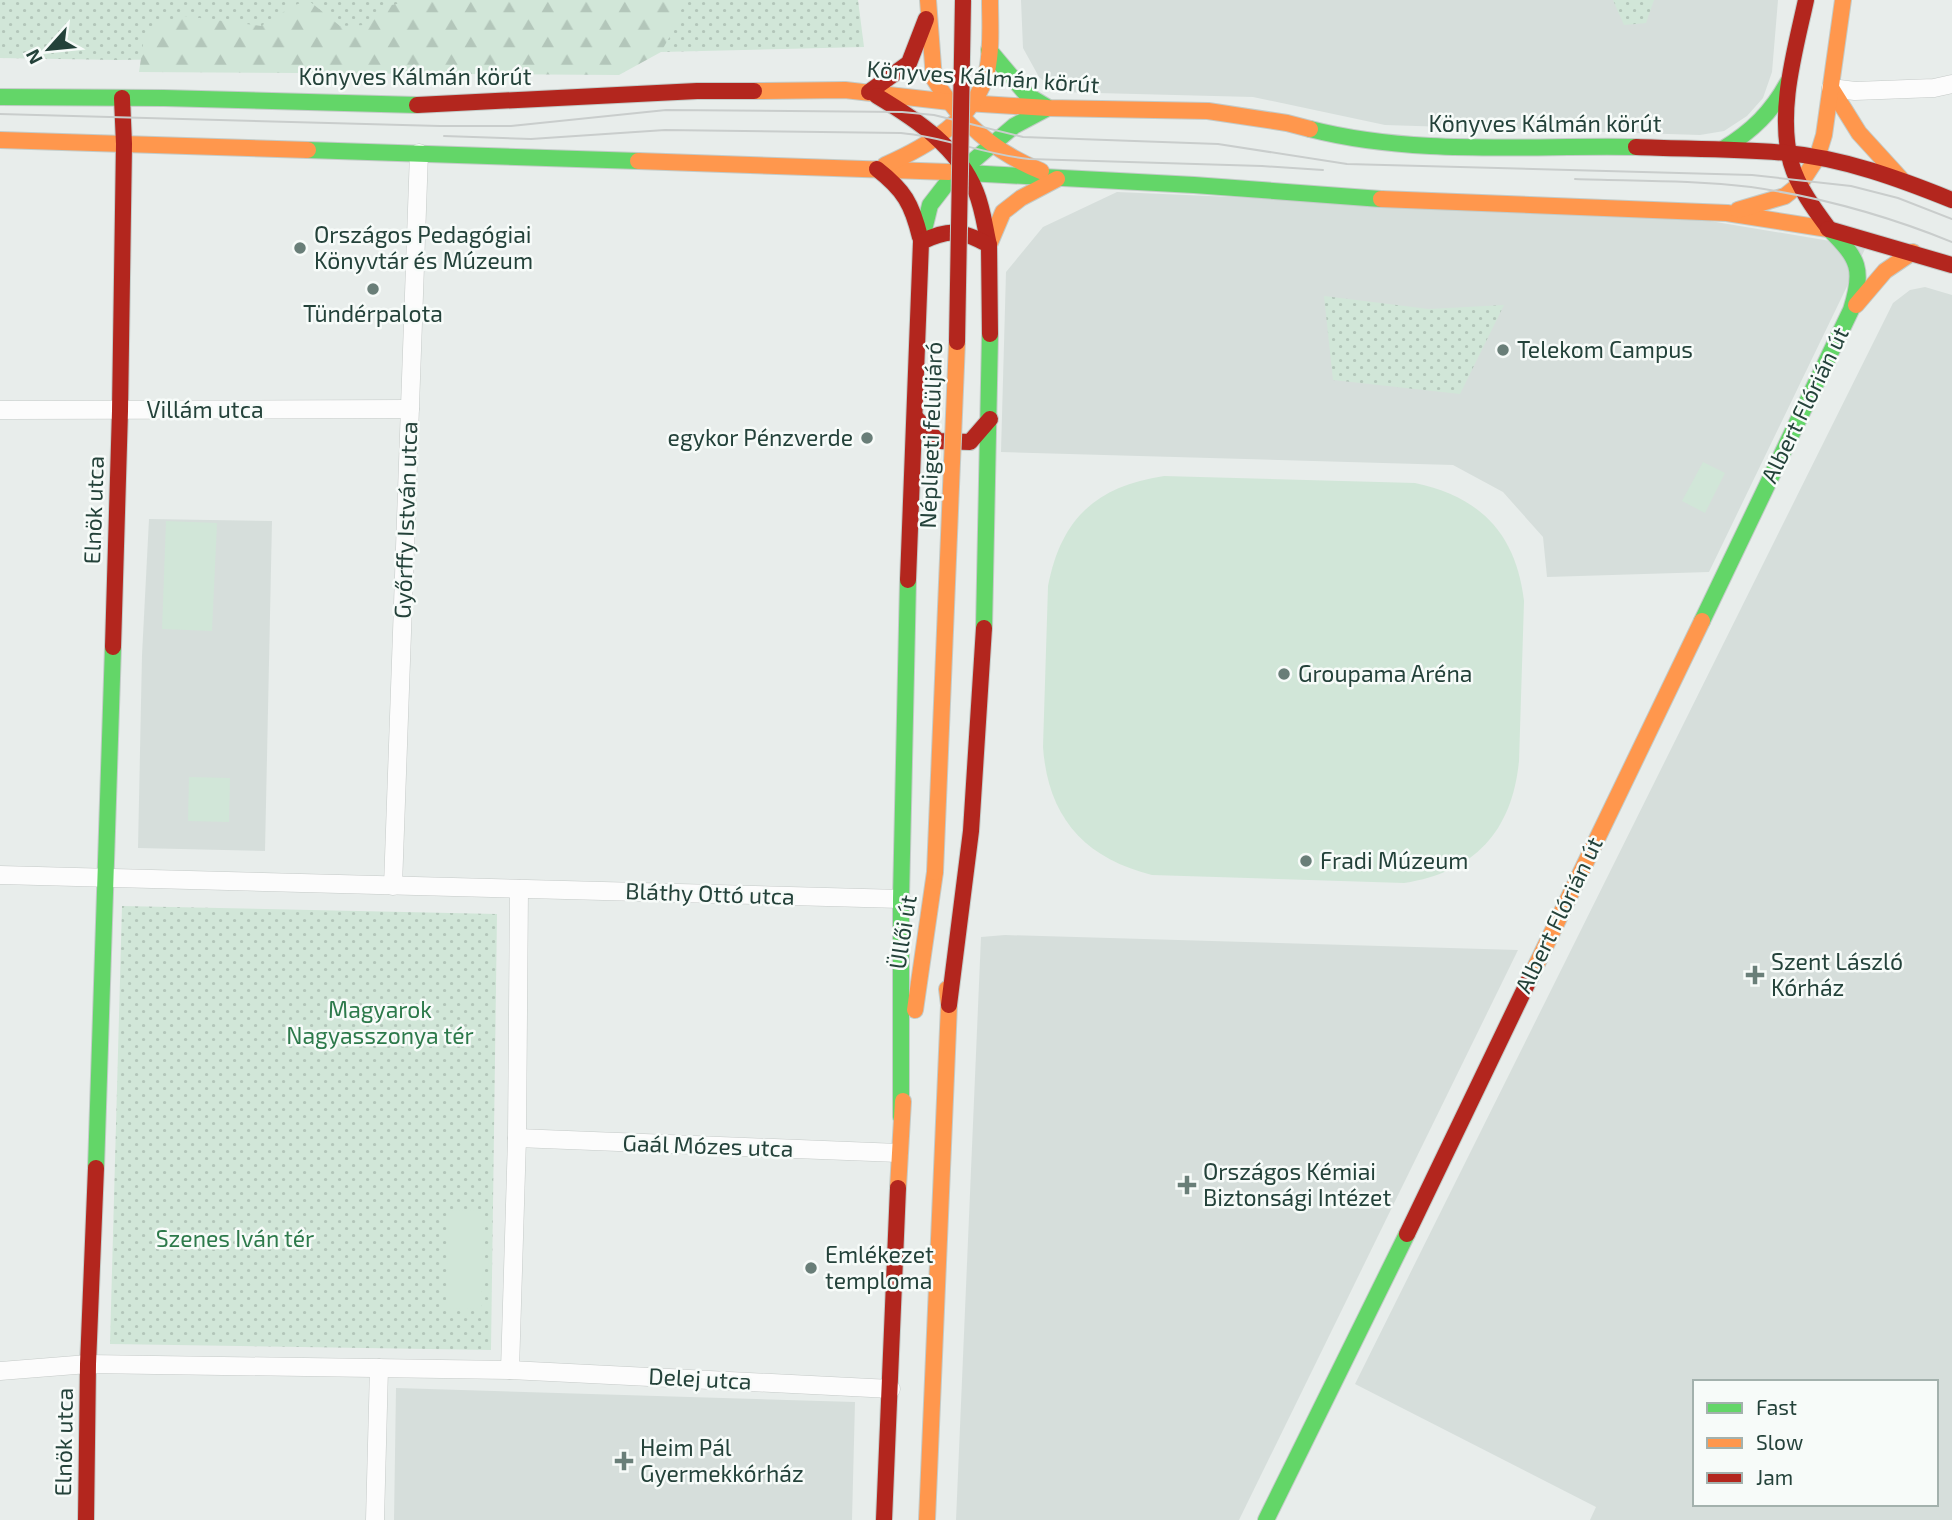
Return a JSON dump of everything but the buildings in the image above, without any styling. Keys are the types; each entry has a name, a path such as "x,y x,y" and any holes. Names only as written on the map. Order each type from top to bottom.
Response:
{"main road":[{"name":"Népligeti felüljáró","path":"935,872 957,338 963,0"},
{"path":"877,169 912,155 967,109 984,82 989,50 990,0"},
{"path":"1789,153 1790,77 1806,0"},
{"path":"1727,213 1785,196 1800,184 1817,158 1824,135 1843,0"},
{"path":"929,6 909,63 869,92 908,115 950,149 977,195 989,245 990,419 976,750 970,834 948,1005"},
{"path":"929,6 934,79 950,102"},
{"path":"989,50 1027,95 1048,108"},
{"path":"1723,149 1758,127 1774,109 1790,77"},
{"path":"1831,88 1859,133 1901,179"},
{"name":"Könyves Kálmán körút","path":"0,97 428,105 697,91 869,92 950,102 967,109 1208,111 1287,123 1349,139 1396,145 1723,149 1789,153 1901,179 1952,200"},
{"name":"Elnök utca","path":"105,878 120,411 124,144 122,98"},
{"path":"901,1117 905,670 921,242 930,205 947,183 1014,126 1048,108"},
{"path":"967,109 990,145 1016,162 1059,178"},
{"path":"0,140 963,171 1351,198 1727,213 1829,229 1952,264"},
{"name":"Albert Flórián út","path":"1266,1520 1430,1187 1851,310 1860,282 1855,260 1829,229 1800,184 1789,153"},
{"path":"877,169 901,188 914,209 921,242"},
{"path":"989,245 1003,212 1021,198 1059,178"},
{"path":"921,242 944,230 967,233 989,245"},
{"name":"Albert Flórián út","path":"1851,310 1885,271 1913,253"},
{"path":"916,418 938,441 970,442 990,419"},
{"name":"Üllői út","path":"927,1520 948,1005 935,872"},
{"name":"Üllői út","path":"884,1520 901,1117 935,872"},
{"path":"88,1364 105,878"},
{"name":"Elnök utca","path":"86,1520 88,1364"}],"street":[{"path":"1831,88 1934,88 1952,84"},
{"name":"Győrffy István utca","path":"393,886 419,153"},
{"name":"Villám utca","path":"0,410 410,409"},
{"path":"0,875 519,889 517,1138 510,1370 88,1364 0,1371"},
{"name":"Bláthy Ottó utca","path":"519,889 901,899"},
{"name":"Gaál Mózes utca","path":"517,1138 899,1153"},
{"path":"374,1520 379,1368"},
{"name":"Delej utca","path":"510,1370 891,1389"}],"shaded area":[{"path":"1021,0 1778,0 1772,72 1763,98 1747,116 1724,131 1700,135 1385,125 1253,97 1058,92 1039,77 1023,48"},
{"path":"1117,192 1686,217 1866,247 1709,572 1547,577 1543,537 1503,492 1453,465 1001,452 1006,272 1043,227"},
{"name":"Szent László Kórház","path":"1925,287 1952,295 1952,1520 1590,1520 1596,1507 1355,1384 1893,303 1910,290"},
{"path":"149,519 272,521 265,851 138,848 142,655"},
{"name":"Országos Kémiai Biztonsági Intézet","path":"1005,935 1518,950 1239,1520 956,1520 981,937"},
{"name":"Heim Pál Gyermekkórház","path":"396,1388 855,1402 852,1520 394,1520"}],"green space":[{"path":"0,0 858,0 864,47 117,60 0,58"},
{"path":"308,0 340,26 366,25 386,6 419,0 685,0 674,29 661,52 619,75 139,72 144,38 161,23 184,16 261,26"},
{"path":"1613,0 1654,0 1646,23 1624,25"},
{"path":"1324,296 1429,309 1504,305 1460,394 1333,380"},
{"path":"1703,462 1725,473 1705,513 1682,501"},
{"name":"Groupama Aréna","path":"1164,476 1415,483 1459,498 1491,522 1513,556 1524,601 1519,761 1508,808 1486,844 1470,858 1451,869 1404,883 1152,875 1107,858 1074,831 1053,794 1046,772 1043,747 1048,586 1054,562 1073,524 1101,497 1140,481"},
{"path":"166,521 217,523 212,631 162,629"},
{"path":"189,777 230,778 229,822 188,821"},
{"path":"122,906 497,914 491,1350 110,1344"},
{"path":"449,1210 484,1211 481,1309 446,1308"}],"tram line":[{"path":"0,114 511,126 666,110 902,112 934,115 1023,137 1218,144 1347,164 1752,175 1851,186 1898,198 1952,219"},
{"path":"444,136 531,139 665,130 901,133 1029,159 1323,170"},
{"path":"1575,179 1707,183 1777,191 1853,208 1952,242"}],"traffic: fast":[{"path":"989,50 1027,95 1047,107"},
{"path":"1723,149 1760,120 1788,82"},
{"path":"0,97 164,98 417,105"},
{"path":"921,242 930,205 947,183 1014,126 1046,109"},
{"path":"1310,129 1390,143 1431,146 1636,147"},
{"path":"308,150 638,161"},
{"path":"949,172 1194,185 1381,199"},
{"path":"1702,621 1851,310 1857,284 1856,265 1853,257 1829,229"},
{"path":"984,628 990,334"},
{"path":"901,1117 901,899 908,580"},
{"path":"96,1168 113,647"},
{"path":"1266,1520 1407,1234"}],"traffic: slow":[{"path":"928,0 934,79 955,109 980,134 1009,155 1041,171"},
{"path":"885,165 932,140 961,117 972,103 981,88 989,62 990,0"},
{"path":"1738,210 1785,196 1800,184 1817,158 1824,135 1843,0"},
{"path":"1831,88 1859,133 1901,179"},
{"path":"754,91 845,90 950,102 1048,108 1208,111 1310,129"},
{"path":"0,140 308,150"},
{"path":"638,161 949,172"},
{"path":"989,245 1003,212 1021,198 1057,179"},
{"path":"1381,199 1727,213 1828,229"},
{"path":"1856,305 1885,271 1913,252"},
{"path":"935,872 957,342"},
{"path":"1529,980 1702,621"},
{"path":"915,1010 935,872"},
{"path":"927,1520 949,1005 947,989"},
{"path":"898,1188 903,1101"}],"traffic: jam":[{"path":"957,342 963,0"},
{"path":"1806,0 1789,81 1787,143 1798,181 1829,229"},
{"path":"869,92 909,63 926,19"},
{"path":"417,105 697,91 754,91"},
{"path":"877,96 935,136 959,161 978,198 989,245"},
{"path":"113,647 120,411 124,144 122,98"},
{"path":"1636,147 1808,156 1871,171 1952,200"},
{"path":"877,169 906,198 920,237"},
{"path":"1828,229 1952,265"},
{"path":"908,580 921,242 940,234 955,233 971,236 989,245 990,334"},
{"path":"916,418 938,441 970,442 990,419"},
{"path":"949,1005 971,831 984,628"},
{"path":"1407,1234 1529,980"},
{"path":"86,1520 88,1364 96,1168"},
{"path":"884,1520 898,1188"}],"place":[{"name":"Országos Pedagógiai Könyvtár és Múzeum","path":"300,248"},
{"name":"Tündérpalota","path":"373,289"},
{"name":"Telekom Campus","path":"1503,350"},
{"name":"egykor Pénzverde","path":"867,438"},
{"name":"Groupama Aréna","path":"1284,674"},
{"name":"Fradi Múzeum","path":"1306,861"},
{"name":"Szent László Kórház","path":"1755,975"},
{"name":"Országos Kémiai Biztonsági Intézet","path":"1187,1185"},
{"name":"Emlékezet temploma","path":"811,1268"},
{"name":"Heim Pál Gyermekkórház","path":"624,1461"}],"park label":[{"name":"Magyarok Nagyasszonya tér","path":"380,1023"},
{"name":"Szenes Iván tér","path":"235,1239"}]}
